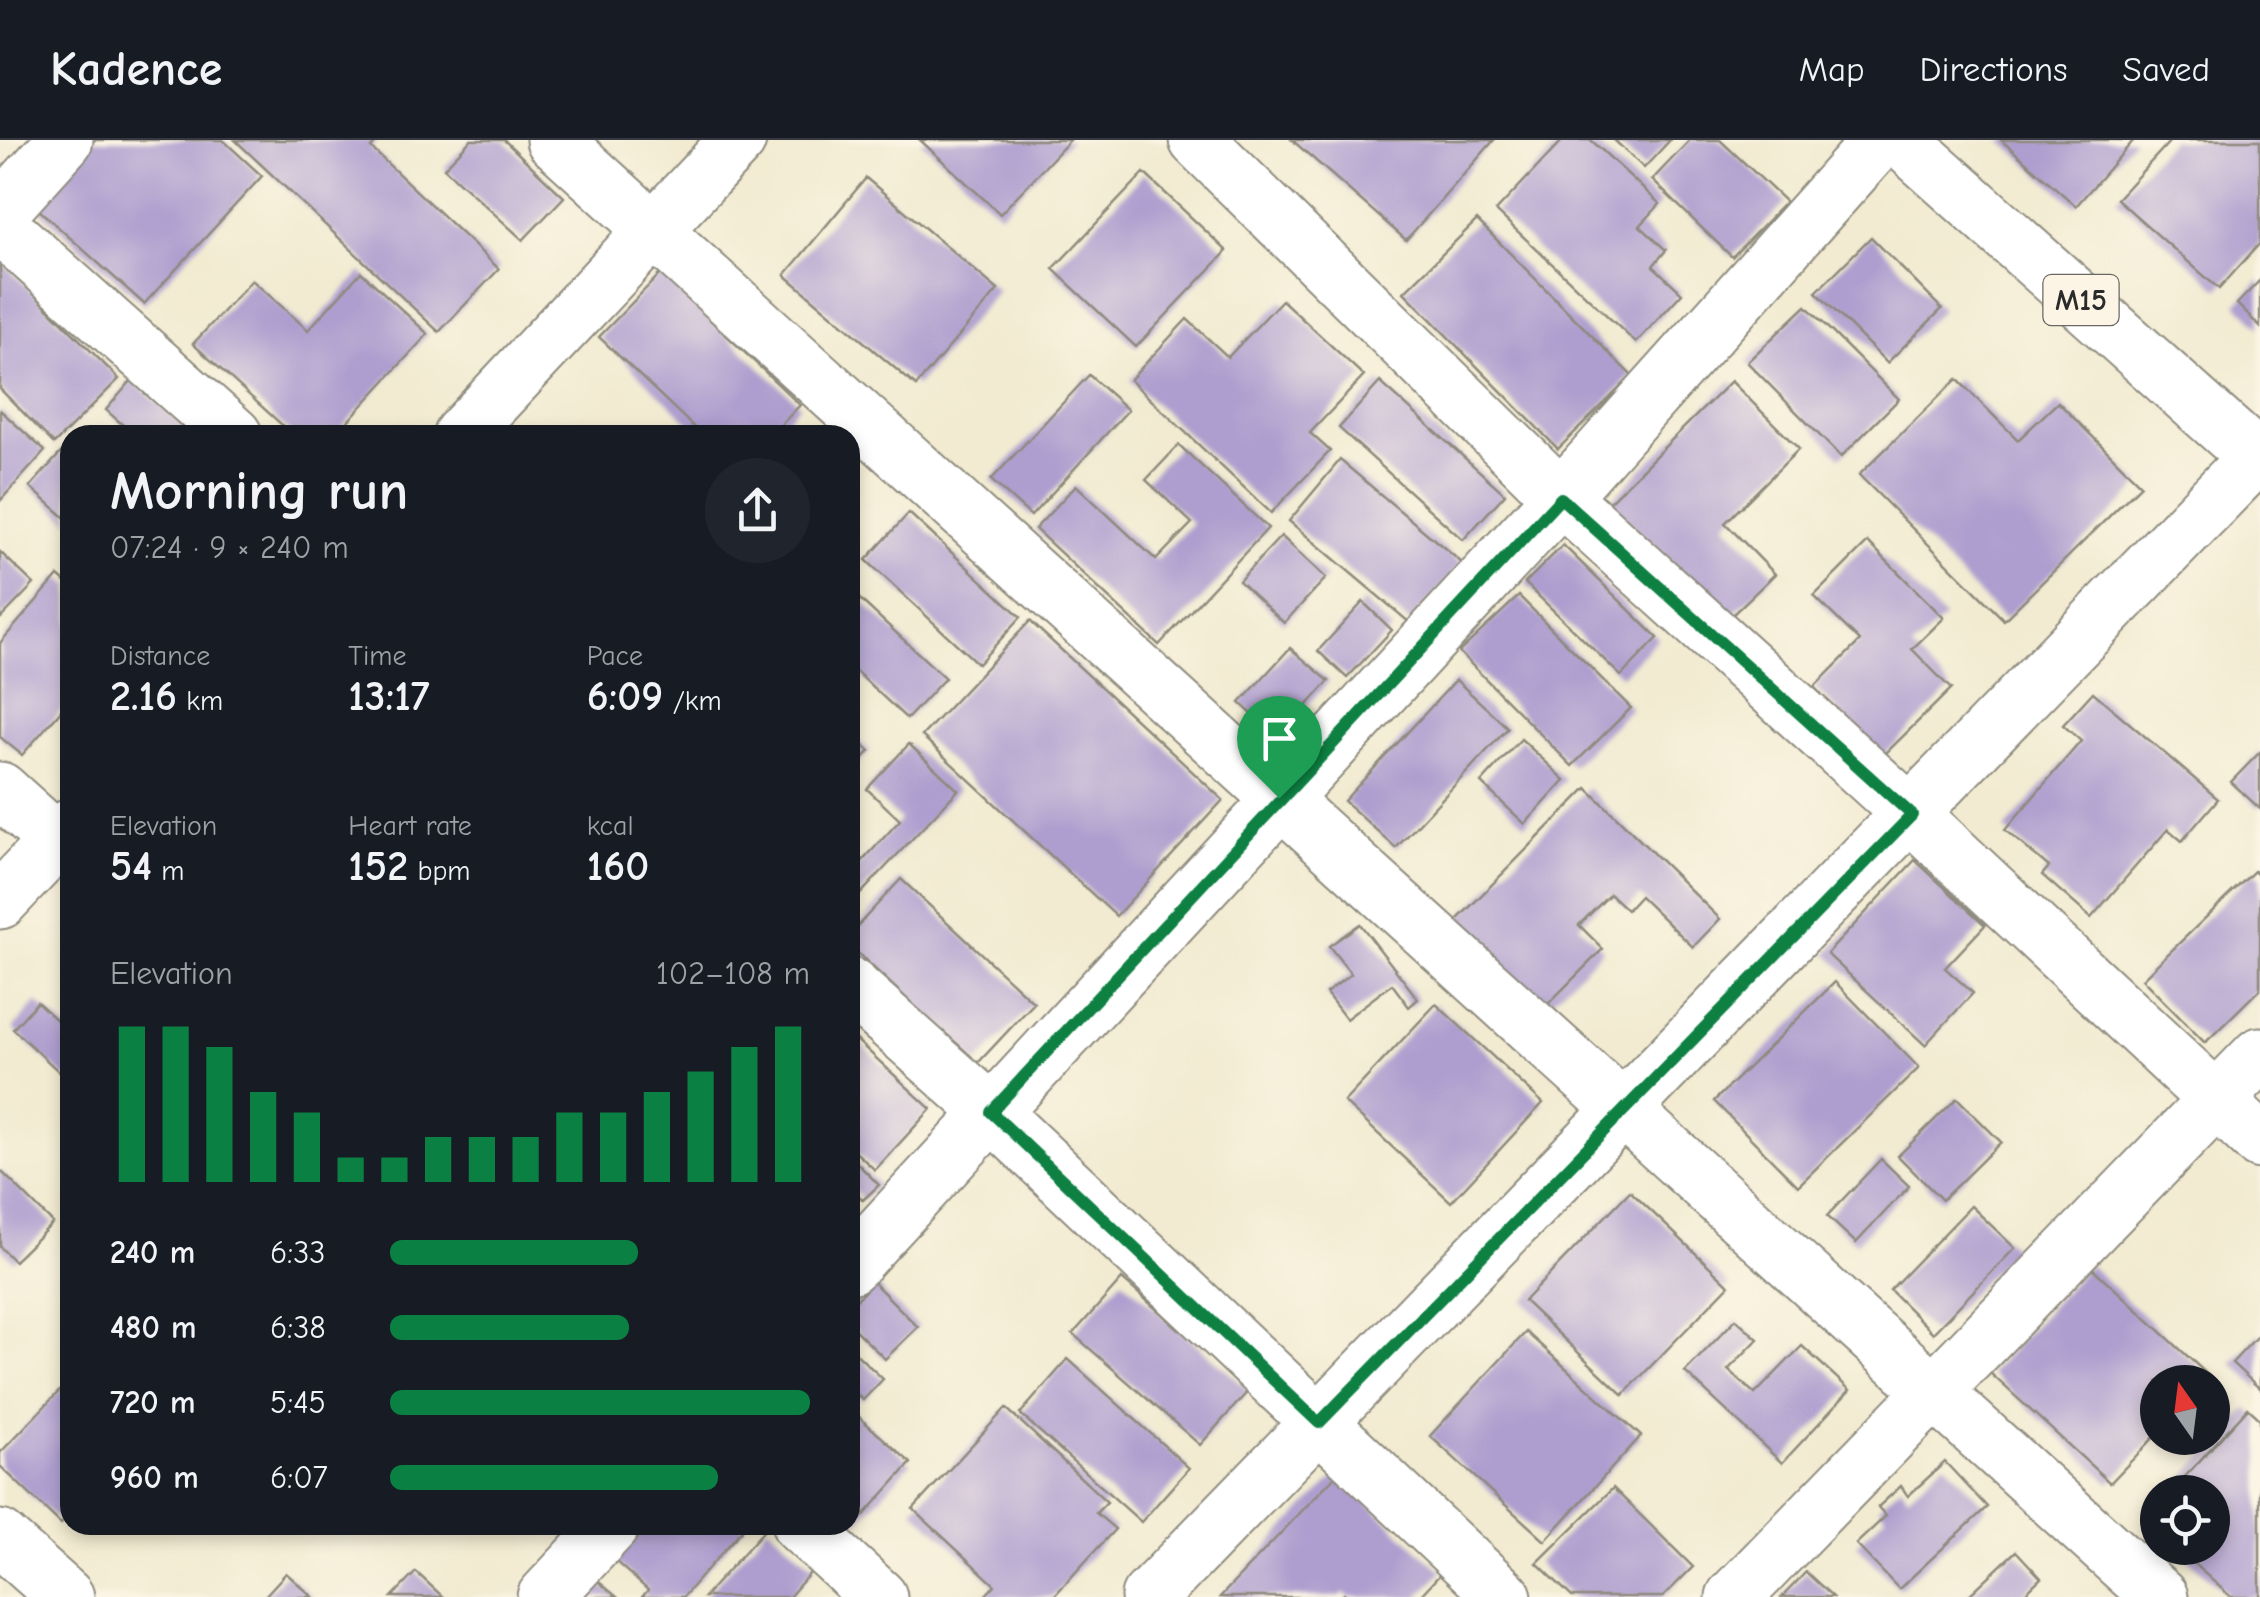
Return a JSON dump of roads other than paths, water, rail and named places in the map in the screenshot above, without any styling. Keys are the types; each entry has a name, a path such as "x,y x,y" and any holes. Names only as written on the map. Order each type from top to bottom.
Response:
{"main road":[{"path":"0,212 65,140"},
{"path":"554,140 2160,1597"},
{"path":"470,425 738,140"},
{"path":"1197,140 1561,498 1912,815 2260,1140"},
{"path":"860,1255 1279,798 1561,498 1880,140"},
{"name":"M15","path":"1902,140 2258,459"},
{"path":"0,226 223,425"},
{"path":"1150,1597 2258,459"},
{"path":"0,790 60,835"},
{"path":"0,901 60,846"},
{"path":"860,995 991,1112 1504,1597"},
{"path":"1734,1597 2260,1056"},
{"path":"544,1597 603,1535"},
{"path":"811,1535 879,1597"},
{"path":"0,1538 66,1597"}]}
